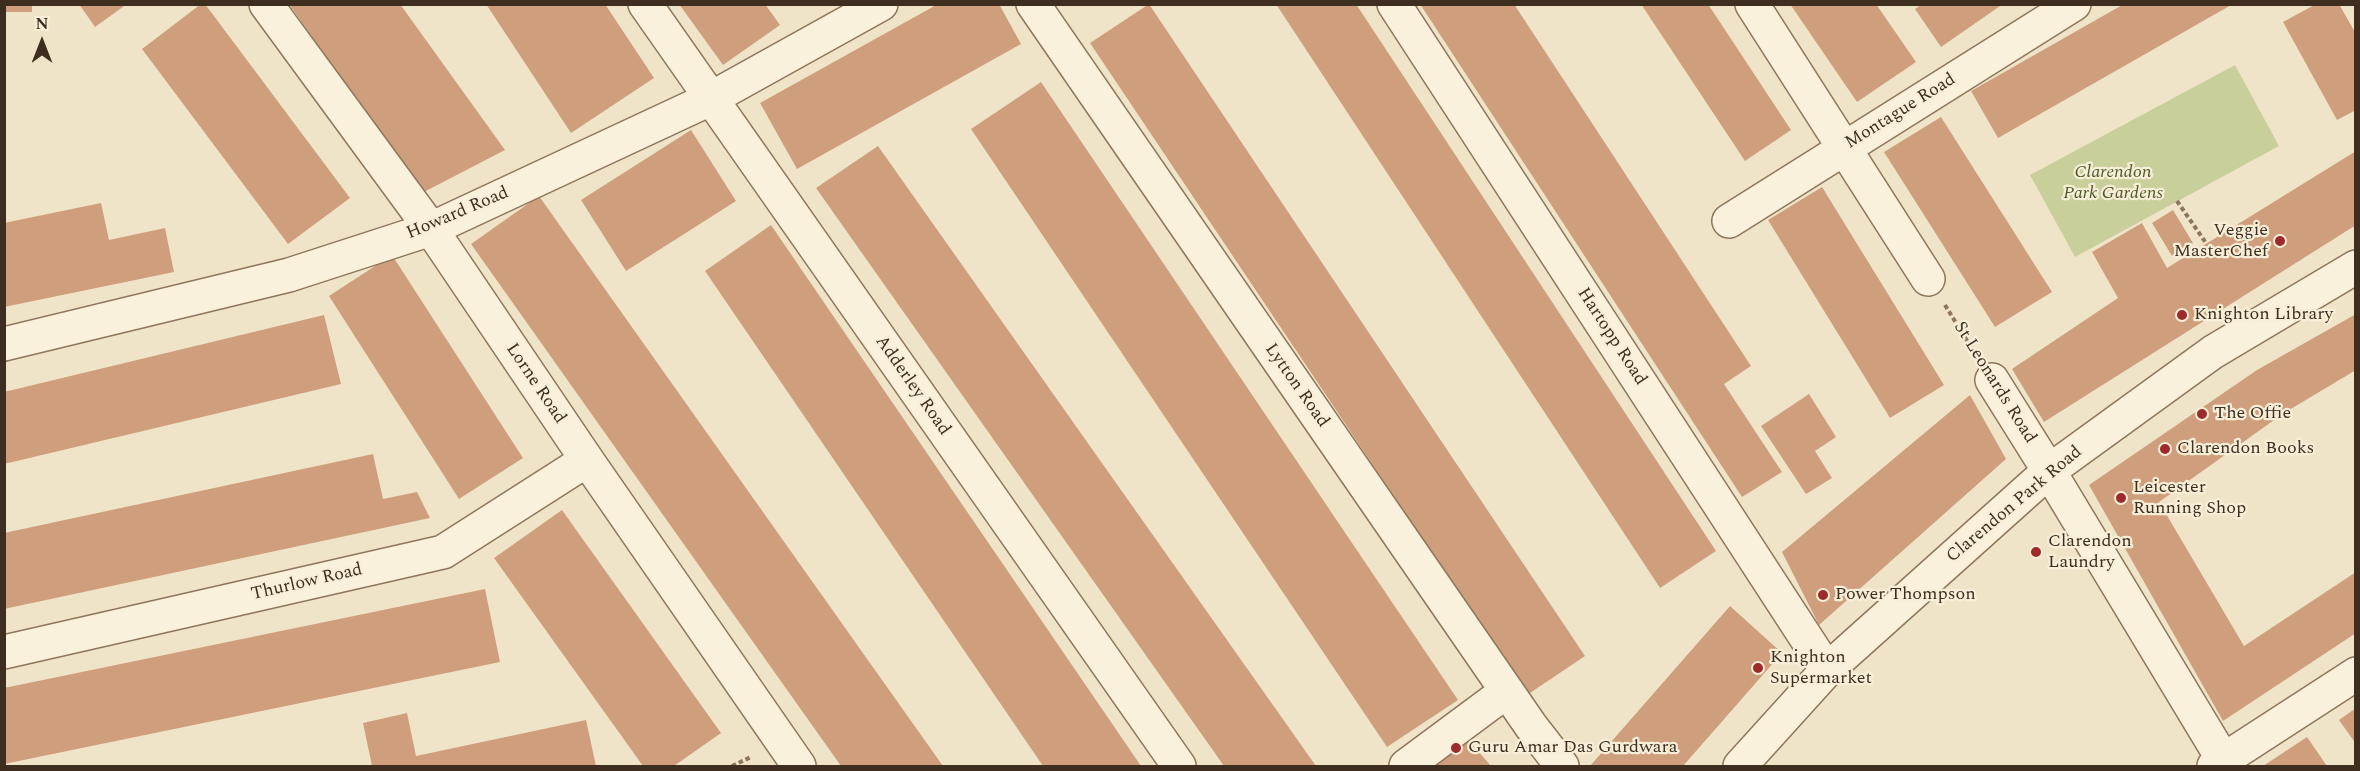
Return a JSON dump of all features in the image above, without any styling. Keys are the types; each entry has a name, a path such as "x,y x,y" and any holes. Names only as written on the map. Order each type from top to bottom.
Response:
{"street":[{"name":"Lorne Road","path":"266,4 431,230 587,460 800,766"},
{"name":"Adderley Road","path":"645,4 1179,766"},
{"name":"Howard Road","path":"4,344 289,275 431,230 710,99 881,4"},
{"name":"Lytton Road","path":"1033,4 1507,691 1562,766"},
{"name":"Hartopp Road","path":"1394,4 1827,670"},
{"path":"1752,4 1928,279"},
{"name":"Montague Road","path":"1729,222 2065,7"},
{"name":"Clarendon Park Road","path":"1740,766 1827,670 2049,471 2213,352 2355,267"},
{"name":"St Leonards Road","path":"1992,380 2049,471 2222,765"},
{"name":"Thurlow Road","path":"4,652 443,552 587,460"},
{"path":"2222,765 2355,674"},
{"path":"1406,766 1507,691"}],"path":[{"path":"2177,201 2206,243"},
{"name":"St Leonards Road","path":"1928,279 1992,380"}],"green space":[{"name":"Clarendon Park Gardens","path":"2235,65 2279,146 2075,257 2030,175"}],"building":[{"path":"4,4 32,4 32,12 4,12"},
{"path":"79,4 127,4 95,27"},
{"path":"201,4 205,4 350,198 288,244 142,49"},
{"path":"289,4 400,4 505,150 422,193"},
{"path":"486,4 605,4 654,78 571,133"},
{"path":"679,4 765,4 780,25 723,65"},
{"path":"938,4 999,4 1021,44 797,169 760,103"},
{"path":"1149,4 1585,656 1527,695 1090,43"},
{"path":"1276,4 1356,4 1716,551 1660,588"},
{"path":"1420,4 1514,4 1751,366 1724,384 1782,472 1742,497"},
{"path":"1641,4 1708,4 1791,130 1745,161"},
{"path":"1790,4 1876,4 1916,62 1857,102"},
{"path":"1922,4 2003,4 1941,47 1915,9"},
{"path":"2124,4 2233,4 1998,138 1971,91"},
{"path":"2316,4 2339,4 2356,34 2356,110 2337,120 2283,22"},
{"path":"1041,82 1458,700 1387,747 971,129"},
{"path":"1941,117 2052,292 1995,327 1884,152"},
{"path":"691,130 736,201 626,271 581,200"},
{"path":"878,146 1316,766 1224,766 816,188"},
{"path":"2356,151 2356,225 2044,422 2012,369 2118,298 2092,252 2142,223 2167,268"},
{"path":"1822,187 1944,385 1890,418 1768,220"},
{"path":"539,196 943,766 841,766 471,244"},
{"path":"101,203 109,240 165,228 174,272 4,307 4,223"},
{"path":"2173,210 2193,243 2172,256 2152,223"},
{"path":"771,225 1141,766 1043,766 705,271"},
{"path":"392,255 523,458 459,499 329,296"},
{"path":"2356,314 2356,370 2284,413 2159,502 2244,646 2356,572 2356,633 2223,721 2089,485 2257,370"},
{"path":"324,315 341,384 4,464 4,392"},
{"path":"1809,394 1836,437 1815,451 1832,478 1806,494 1761,426"},
{"path":"1970,395 2006,459 1819,625 1782,552"},
{"path":"373,454 383,499 417,492 430,518 4,609 4,533"},
{"path":"562,510 721,733 674,766 643,766 494,558"},
{"path":"485,589 500,662 4,764 4,688"},
{"path":"1730,606 1782,653 1683,766 1590,766"},
{"path":"2356,708 2356,744 2339,720"},
{"path":"407,713 416,756 586,720 596,766 372,766 363,723"},
{"name":"Guru Amar Das Gurdwara","path":"1459,729 1491,766 1414,766"},
{"path":"2307,737 2327,766 2263,766"}],"place":[{"name":"Veggie MasterChef","path":"2280,241"},
{"name":"Knighton Library","path":"2182,315"},
{"name":"The Offie","path":"2202,414"},
{"name":"Clarendon Books","path":"2165,449"},
{"name":"Leicester Running Shop","path":"2121,498"},
{"name":"Clarendon Laundry","path":"2036,552"},
{"name":"Power Thompson","path":"1823,595"},
{"name":"Knighton Supermarket","path":"1758,668"},
{"name":"Guru Amar Das Gurdwara","path":"1456,748"}]}
